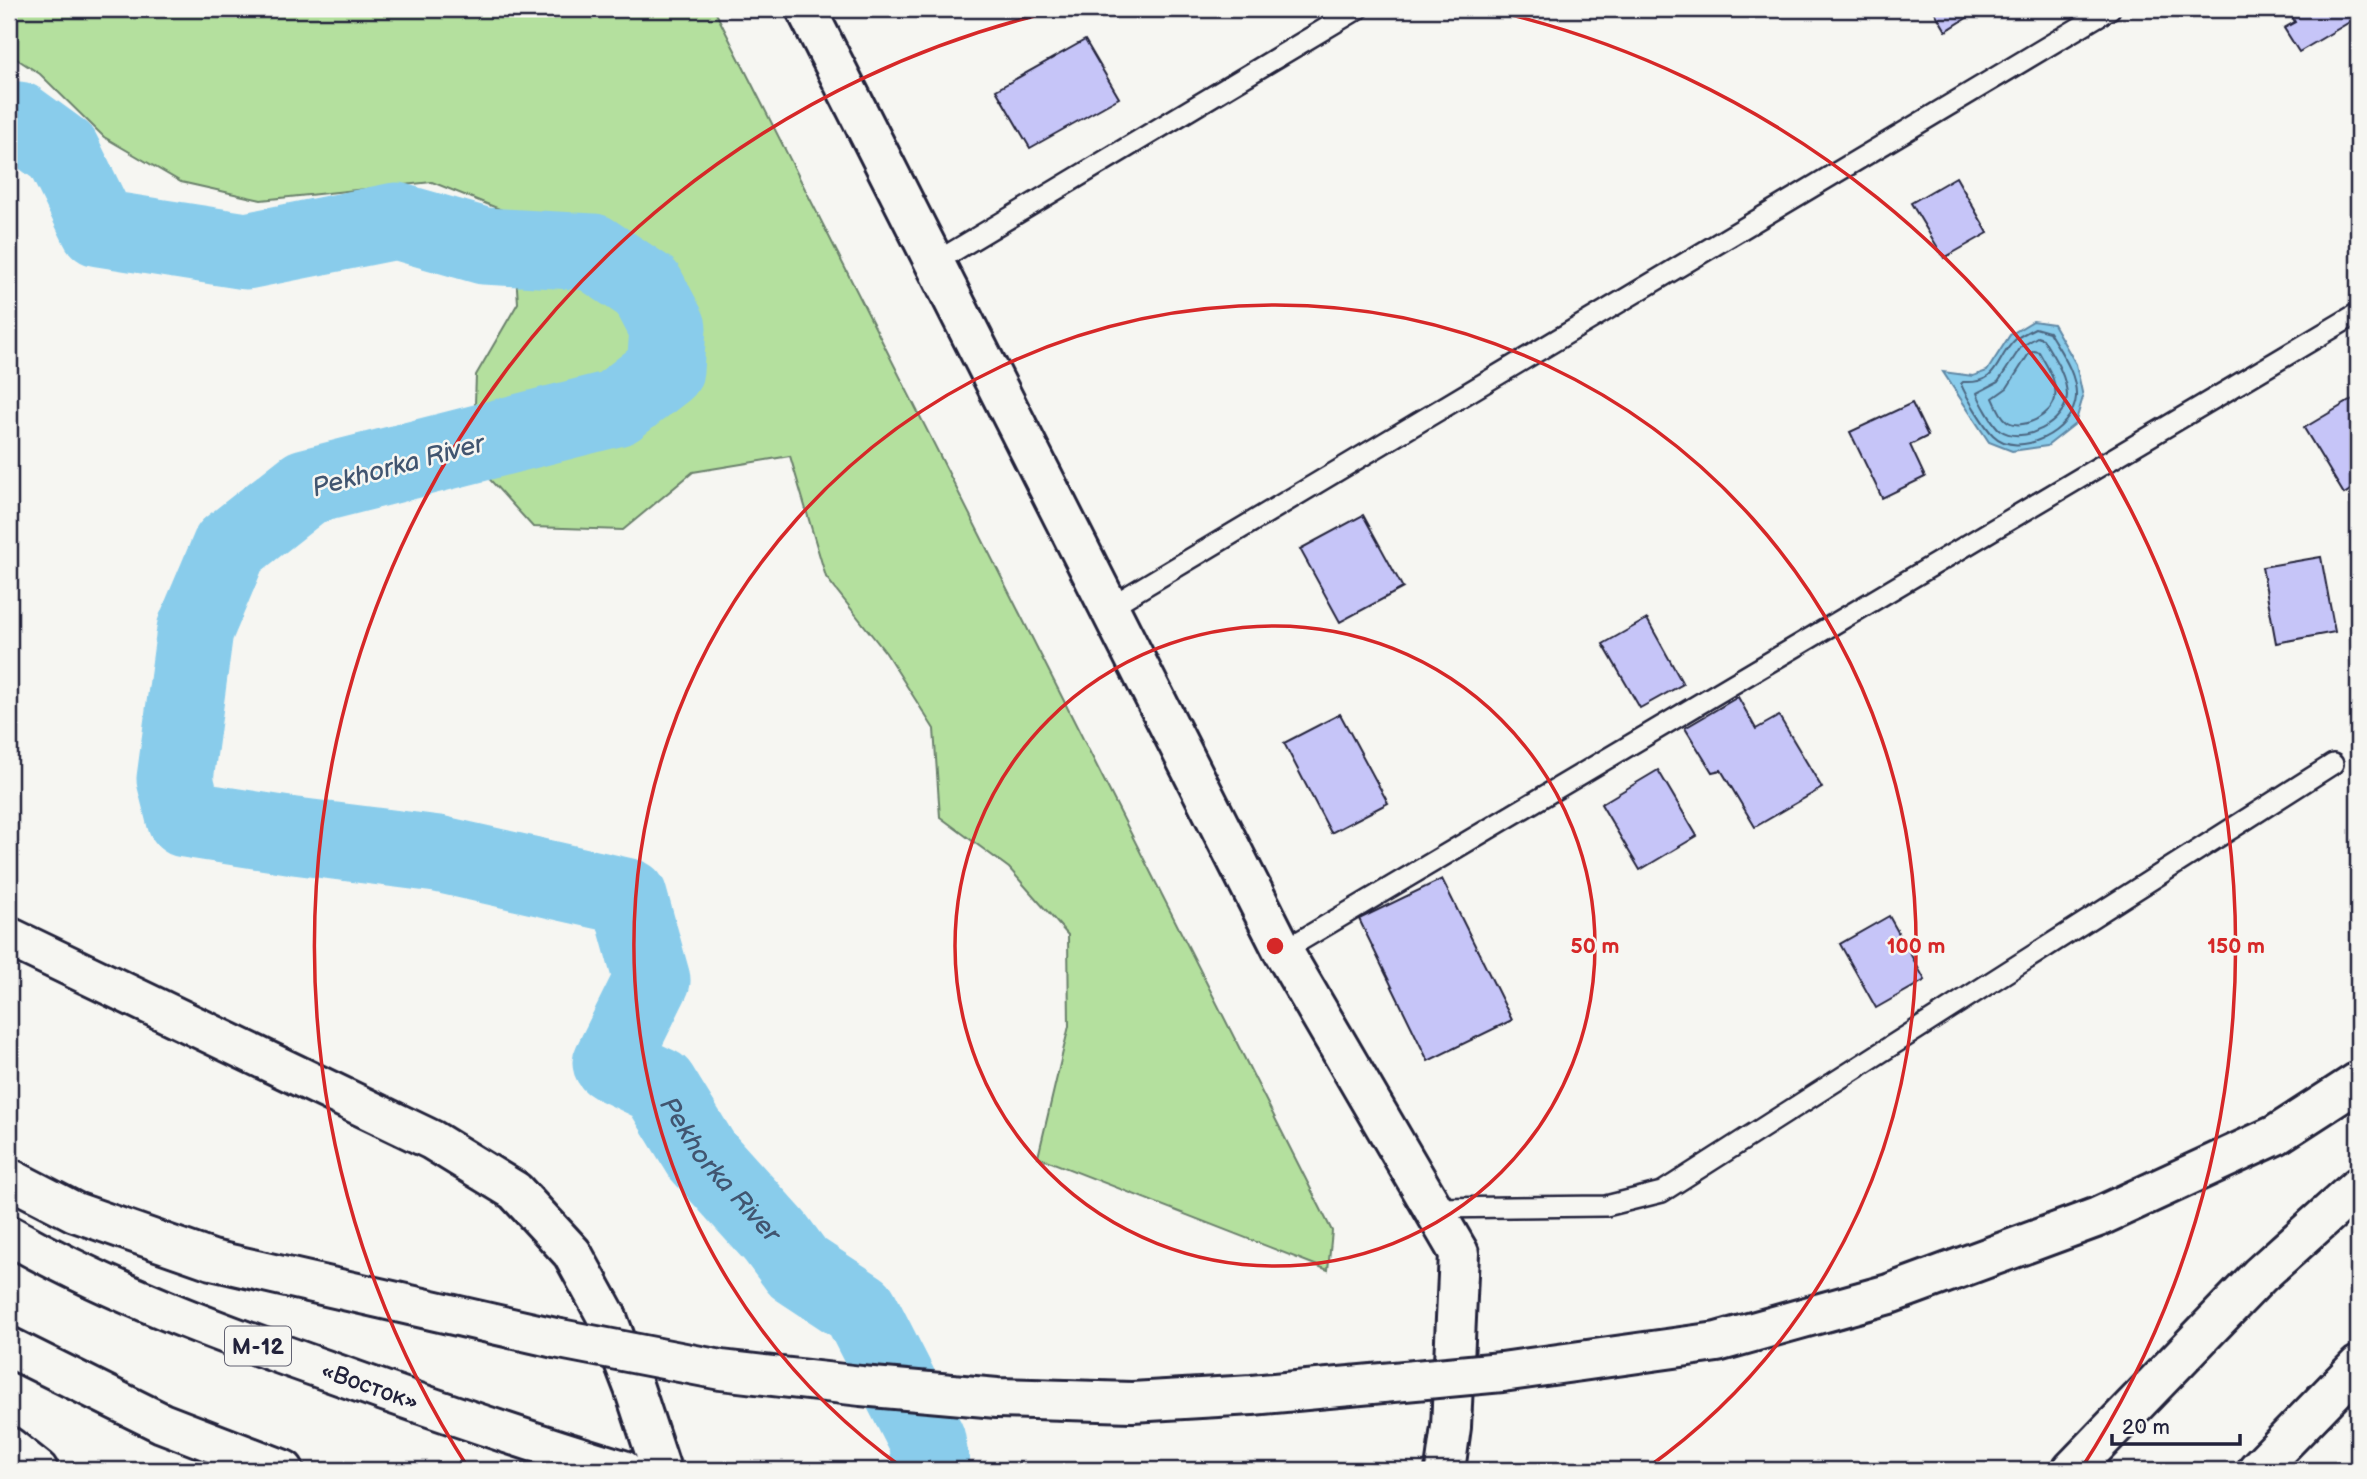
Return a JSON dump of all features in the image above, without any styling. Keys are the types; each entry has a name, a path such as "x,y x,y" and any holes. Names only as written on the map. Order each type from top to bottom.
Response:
{"main road":[{"path":"806,9 1283,951 1459,1253 1451,1427 1445,1470"},
{"path":"9,937 432,1140 515,1191 572,1253 606,1315 661,1470"},
{"path":"9,1178 75,1212 212,1260 555,1338 722,1370 862,1387 997,1398 1132,1402 1252,1395 1502,1373 1717,1342 1889,1294 2098,1217 2276,1135 2358,1082"},
{"path":"2072,1470 2260,1275 2358,1186"},
{"name":"«Восток»","path":"9,1235 57,1262 199,1325 515,1438 622,1470"},
{"path":"9,1347 162,1423 284,1470"},
{"path":"2257,1470 2358,1366"},
{"path":"9,1447 38,1470"}],"lane":[{"path":"934,263 1359,9"},
{"path":"1108,608 2110,9"},
{"path":"1283,951 2358,313"},
{"path":"1432,1208 1606,1206 1662,1192 2333,764"}],"green space":[{"path":"9,9 714,9 1332,1231 1328,1270 1038,1157 1069,1026 1068,935 1009,868 940,817 934,729 886,653 826,577 790,456 693,472 623,530 533,527 473,461 476,375 518,303 512,214 432,182 261,200 181,182 104,137 40,74 9,54"}],"water":[{"path":"2033,321 2053,324 2076,364 2083,397 2075,424 2047,446 2012,451 1989,442 1943,372 1973,376 1987,371 2010,335"}],"building":[{"path":"1933,9 1969,9 1973,14 1946,31"},
{"path":"2288,9 2357,9 2358,17 2299,52 2284,28 2295,22"},
{"path":"1085,40 1119,98 1030,148 996,90"},
{"path":"1956,177 1988,233 1944,258 1911,203"},
{"path":"2358,396 2358,485 2344,494 2304,428"},
{"path":"1912,403 1928,436 1910,445 1925,477 1882,498 1850,432"},
{"path":"1363,515 1403,588 1340,622 1300,549"},
{"path":"2321,557 2335,632 2276,643 2262,567"},
{"path":"1647,619 1683,684 1640,708 1603,644"},
{"path":"1738,697 1756,729 1779,716 1822,788 1755,827 1721,770 1712,772 1685,728"},
{"path":"1340,714 1388,803 1331,833 1284,743"},
{"path":"1658,770 1697,836 1640,870 1601,804"},
{"path":"1442,879 1512,1020 1428,1061 1359,919"},
{"path":"1889,916 1925,980 1876,1008 1840,944"}],"waterway":[{"name":"Pekhorka River","path":"9,119 18,120 62,152 99,228 246,251 396,221 484,246 593,252 647,288 668,328 665,370 616,408 306,487 230,547 195,630 175,779 185,819 438,854 629,897 652,980 611,1063 659,1086 702,1156 775,1237 798,1268 860,1309 927,1440 932,1470"}]}
